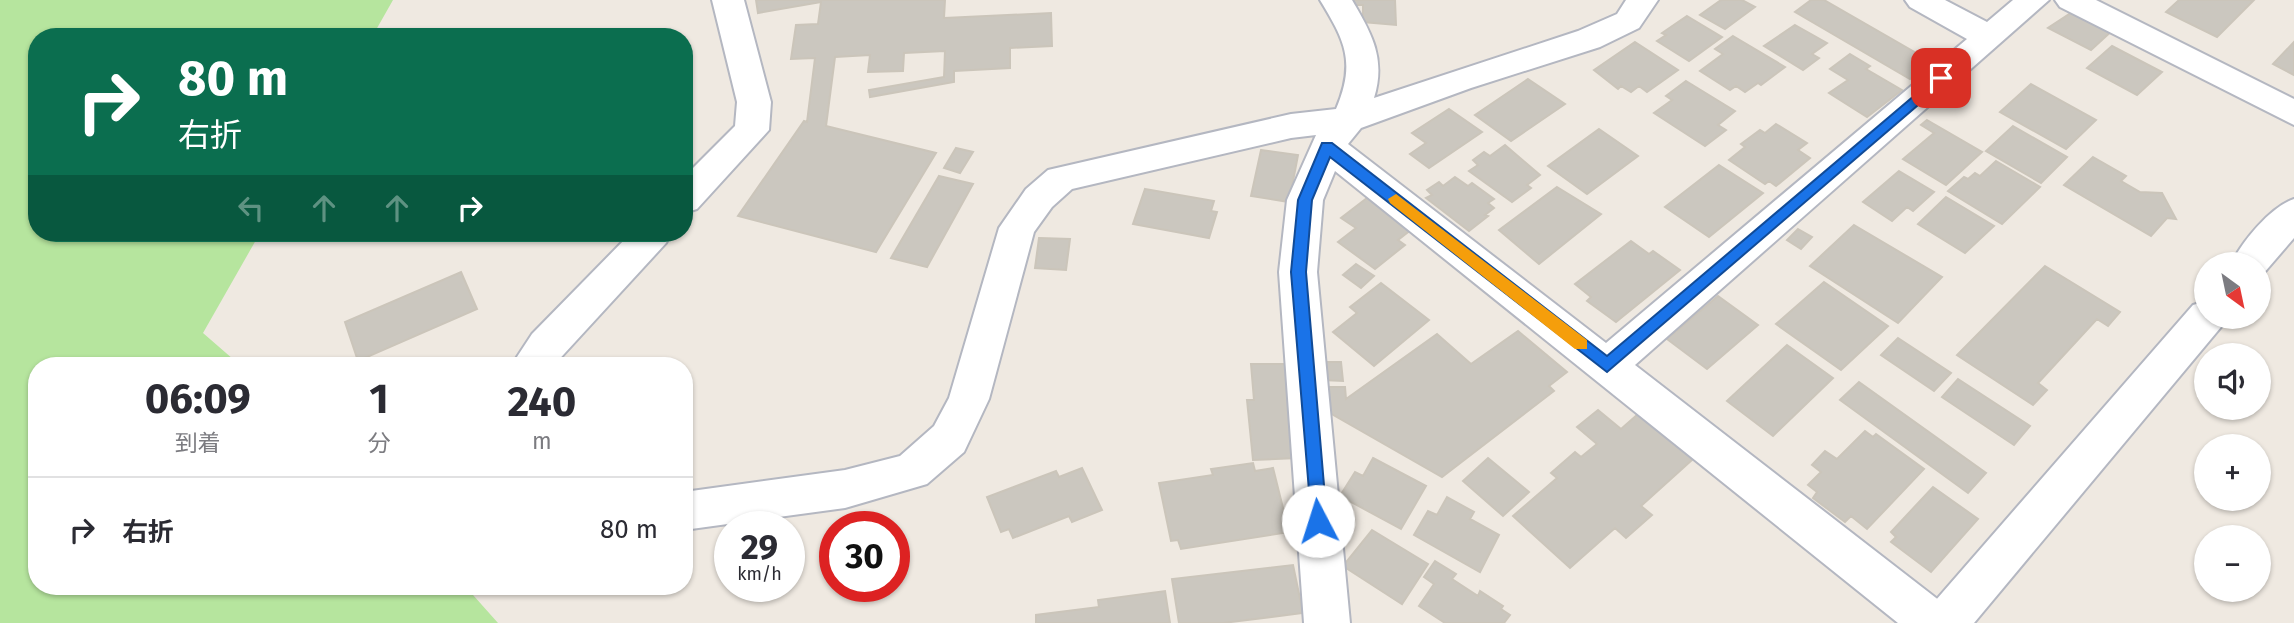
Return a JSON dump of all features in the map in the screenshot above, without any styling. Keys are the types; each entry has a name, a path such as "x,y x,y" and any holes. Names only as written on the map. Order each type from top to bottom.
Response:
{"street":[{"path":"693,191 752,130 754,102 728,0"},
{"path":"1327,623 1298,272 1305,200 1364,86 1366,61 1359,37 1336,0"},
{"path":"693,510 845,489 898,475 912,471 949,439 969,399 1017,228 1039,198 1061,178 1291,126 1338,133 1459,80 1589,39 1628,21 1642,0"},
{"path":"1921,0 1989,37"},
{"path":"1607,366 2032,0"},
{"path":"2071,0 2294,113"},
{"path":"1338,133 1607,366 1933,623"},
{"path":"2260,252 2294,213"},
{"path":"537,357 644,242"},
{"path":"1945,623 2196,329"}],"green space":[{"path":"0,0 393,0 377,28 28,28 28,242 255,242 203,333 231,357 28,357 28,595 473,595 498,623 0,623"}],"building":[{"path":"756,0 945,0 944,18 1051,13 1052,46 1010,48 1010,68 954,71 954,82 870,97 869,90 944,77 945,51 904,53 903,71 868,72 870,55 835,57 826,126 936,153 876,252 738,216 804,121 807,122 815,58 791,59 796,25 818,24 821,2 758,13"},
{"path":"1354,0 1395,0 1396,25 1363,22 1363,5 1354,5"},
{"path":"1721,0 1742,0 1755,7 1725,29 1700,15"},
{"path":"1811,0 1824,0 1932,62 1910,79 1795,12"},
{"path":"2179,0 2254,0 2217,37 2166,12"},
{"path":"2077,9 2115,28 2091,50 2048,28"},
{"path":"1687,16 1722,37 1689,61 1657,41 1666,35 1662,33"},
{"path":"1795,25 1827,43 1812,54 1819,58 1803,70 1764,46"},
{"path":"1733,36 1785,67 1761,85 1758,83 1745,92 1736,86 1730,90 1700,71 1723,54 1715,49"},
{"path":"1635,42 1678,70 1647,92 1639,86 1631,92 1621,86 1618,89 1594,70"},
{"path":"2294,42 2294,75 2273,64"},
{"path":"2112,46 2162,72 2137,95 2087,68"},
{"path":"1850,54 1870,66 1866,69 1902,90 1867,117 1829,93 1848,80 1830,69"},
{"path":"1528,79 1565,104 1511,141 1475,115"},
{"path":"1686,81 1735,111 1718,125 1726,130 1705,146 1654,113 1672,100 1666,96"},
{"path":"2031,84 2096,120 2066,149 2000,112"},
{"path":"1449,109 1482,132 1429,168 1410,154 1426,143 1412,133"},
{"path":"1927,120 1982,152 1946,185 1903,159 1934,133 1921,125"},
{"path":"1776,124 1807,143 1798,150 1810,158 1776,186 1769,181 1765,184 1729,160 1745,147 1741,144 1760,130 1765,133"},
{"path":"2013,126 2067,157 2041,183 1986,151"},
{"path":"1599,129 1638,156 1587,194 1548,166"},
{"path":"1505,145 1540,175 1527,185 1531,188 1512,202 1469,171 1478,165 1473,160 1484,152 1490,156"},
{"path":"956,148 973,152 960,173 944,168"},
{"path":"1261,150 1298,155 1289,202 1251,196"},
{"path":"2093,157 2126,176 2121,181 2140,192 2162,193 2176,219 2167,218 2151,236 2064,185"},
{"path":"1996,161 2040,187 2002,224 1948,191 1964,177 1968,179 1975,173 1980,176"},
{"path":"1719,165 1763,193 1709,237 1665,207"},
{"path":"1899,171 1934,192 1913,211 1907,207 1892,221 1863,202"},
{"path":"939,176 973,184 927,267 891,258"},
{"path":"1455,177 1468,186 1472,183 1494,199 1488,203 1494,208 1485,215 1488,216 1469,231 1426,198 1432,195 1427,190 1439,182 1443,186"},
{"path":"1557,187 1601,214 1539,264 1499,230"},
{"path":"1145,189 1214,201 1211,211 1217,212 1209,238 1133,224"},
{"path":"1946,197 1994,226 1965,253 1918,224"},
{"path":"1367,198 1412,229 1398,240 1405,245 1375,269 1338,242 1356,228 1341,218"},
{"path":"1854,225 1942,277 1898,323 1810,266"},
{"path":"1798,229 1812,237 1801,249 1787,240"},
{"path":"1039,238 1070,239 1066,270 1035,268"},
{"path":"1631,241 1649,254 1653,251 1680,270 1616,322 1587,301 1591,297 1575,284"},
{"path":"1356,264 1374,276 1361,288 1343,275"},
{"path":"2045,266 2120,312 2108,326 2097,319 2038,383 2047,390 2033,405 1957,355"},
{"path":"461,272 477,309 367,357 357,357 345,322"},
{"path":"1824,282 1888,326 1841,370 1776,324"},
{"path":"1381,283 1429,320 1374,366 1333,332 1357,313 1350,307"},
{"path":"1718,296 1758,325 1707,369 1667,339"},
{"path":"1518,331 1567,372 1549,386 1554,391 1442,477 1328,412 1326,387 1345,387 1346,399 1437,334 1471,364"},
{"path":"1898,338 1951,373 1934,391 1881,355"},
{"path":"1787,345 1833,378 1773,436 1727,401"},
{"path":"1322,362 1341,362 1343,381 1323,380"},
{"path":"1251,364 1286,364 1297,458 1253,460 1247,400 1254,400"},
{"path":"1958,379 2030,426 2014,445 1942,397"},
{"path":"1859,382 1986,473 1968,493 1840,400"},
{"path":"1598,410 1621,429 1638,414 1693,459 1641,506 1652,515 1626,538 1615,528 1570,568 1513,516 1557,478 1551,473 1575,452 1581,457 1597,444 1577,427"},
{"path":"1865,431 1873,437 1876,434 1924,469 1867,529 1851,516 1845,522 1813,498 1817,492 1808,485 1821,472 1812,465 1825,451 1837,459"},
{"path":"1373,458 1426,486 1401,529 1340,496 1355,472 1363,476"},
{"path":"1488,458 1529,492 1503,516 1463,481"},
{"path":"1253,463 1255,471 1273,468 1289,532 1181,549 1178,540 1171,541 1159,483 1213,475 1211,469"},
{"path":"1082,468 1102,510 1072,522 1069,516 1013,538 1009,529 1001,532 987,497 1056,471 1059,477"},
{"path":"1933,487 1978,519 1931,572 1891,542 1896,537 1891,532"},
{"path":"1447,497 1474,512 1470,519 1499,535 1480,572 1414,535 1428,511 1437,515"},
{"path":"1372,530 1428,564 1402,604 1343,566"},
{"path":"1435,561 1456,574 1452,579 1478,596 1480,591 1503,606 1501,609 1510,615 1504,623 1445,623 1419,606 1434,584 1424,577"},
{"path":"1293,565 1303,613 1223,623 1179,623 1172,579"},
{"path":"1165,591 1170,623 1036,623 1036,615 1099,607 1098,600"}],"slow traffic":[{"path":"1396,199 1581,345"}],"route":[{"path":"1318,521 1298,272 1305,200 1327,146 1607,366 1941,78"}]}
